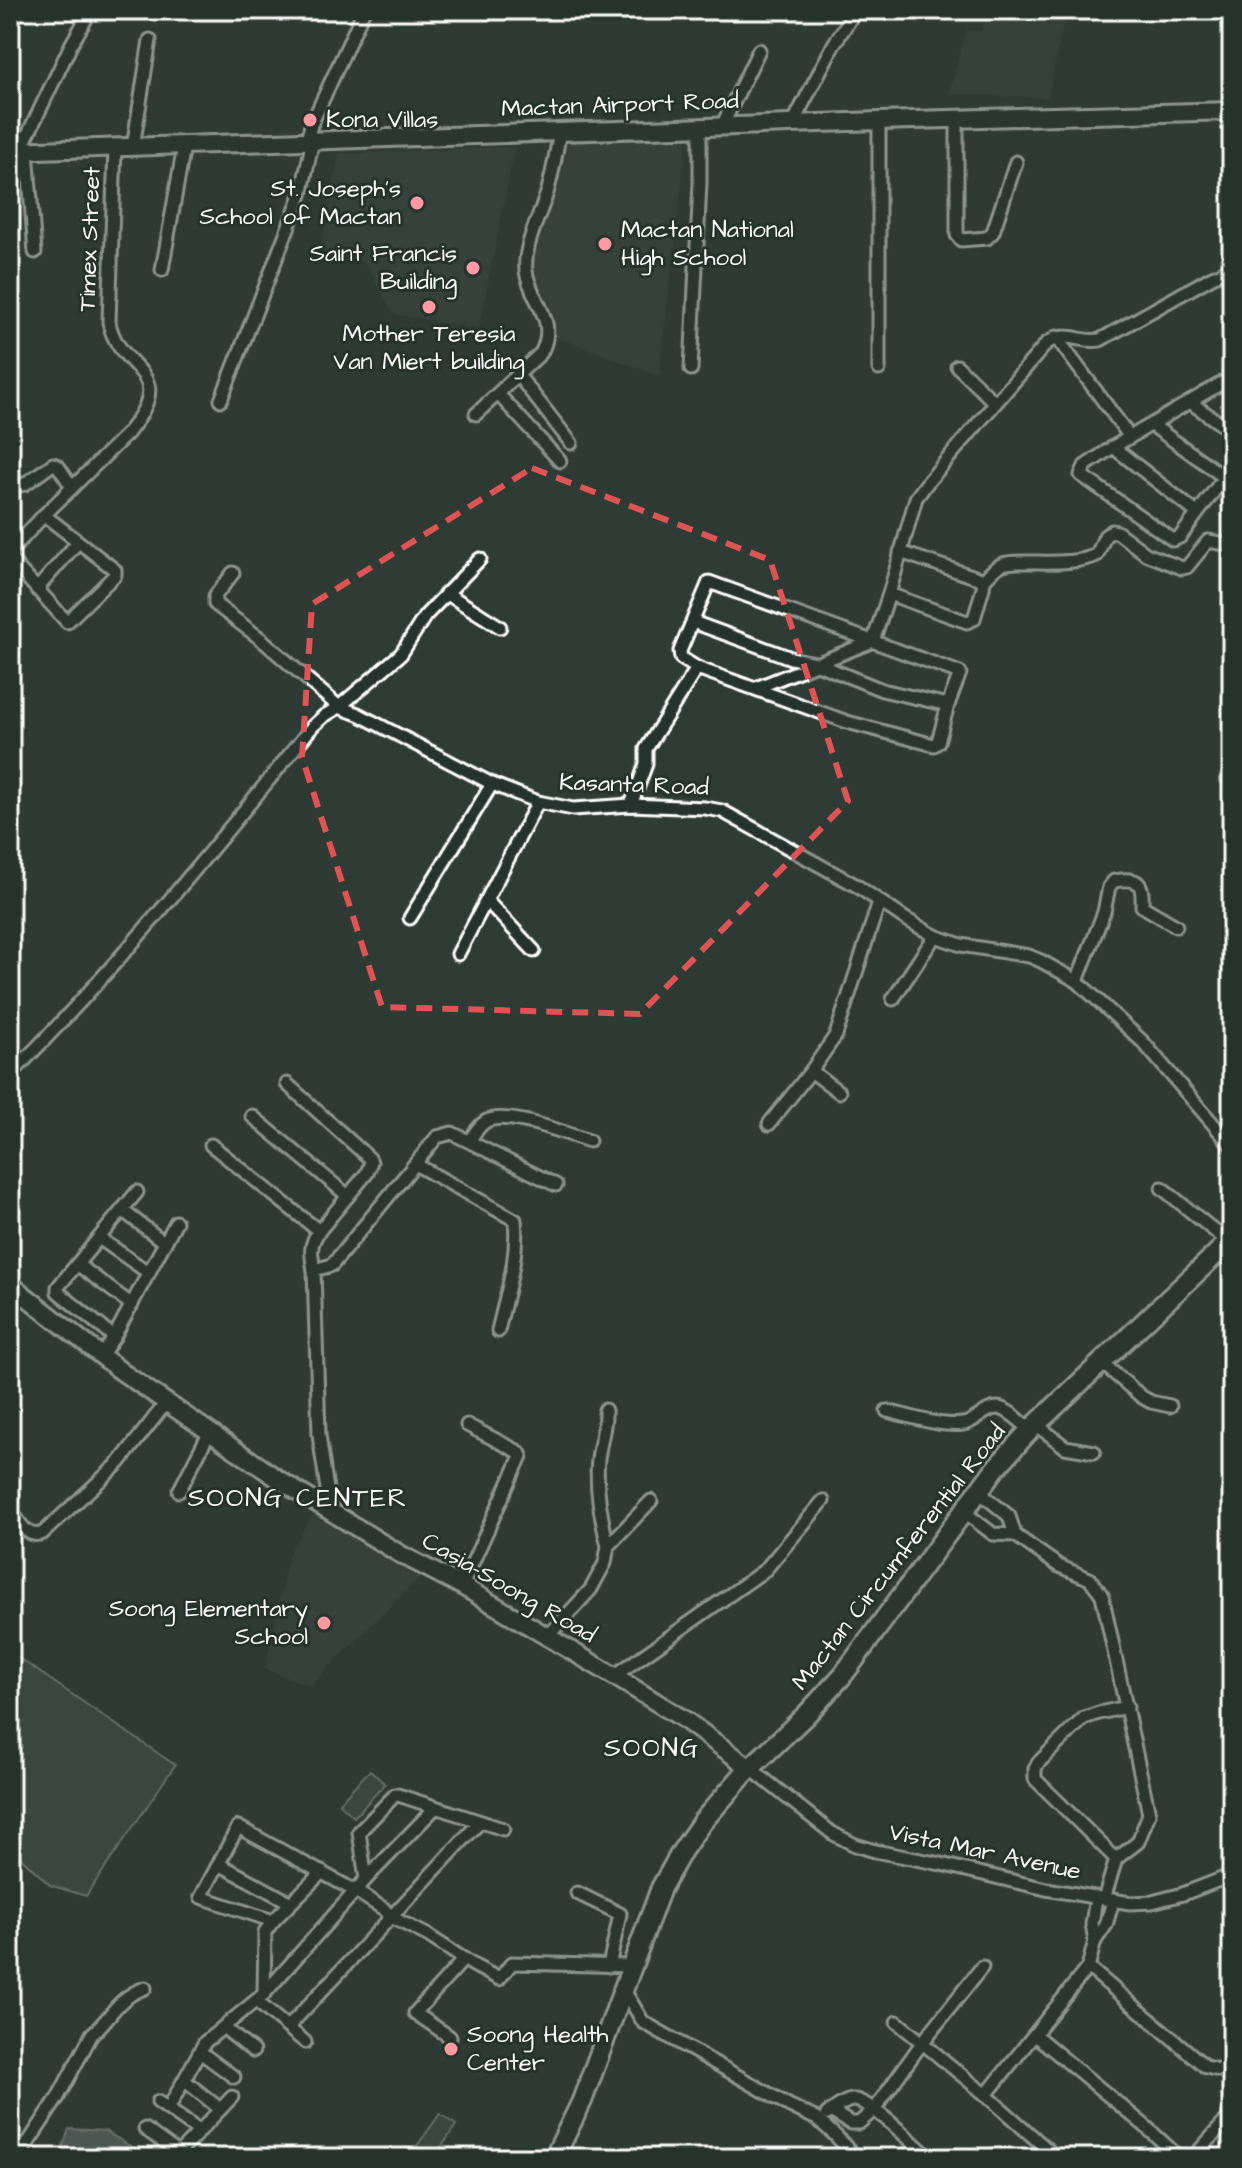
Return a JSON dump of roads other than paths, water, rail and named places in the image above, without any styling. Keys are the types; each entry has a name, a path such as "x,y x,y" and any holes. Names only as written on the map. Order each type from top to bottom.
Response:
{"main road":[{"name":"Mactan Airport Road","path":"19,151 793,123 1232,111"},
{"name":"Mactan Circumferential Road","path":"554,2158 582,2101 661,1888 702,1822 750,1768 843,1675 978,1491 1033,1427 1230,1240"},
{"name":"Casia-Soong Road","path":"10,1284 101,1356 284,1483 400,1554 462,1586 614,1676 685,1720 750,1768"}],"street":[{"path":"35,252 19,151 91,10"},
{"path":"221,400 301,195 311,125 364,10"},
{"path":"793,123 834,44 856,10"},
{"path":"133,147 150,40"},
{"path":"722,126 759,50"},
{"path":"957,118 957,235 961,240 987,238 993,232 1016,162"},
{"path":"879,121 879,369"},
{"path":"691,369 700,127"},
{"path":"476,414 541,353 547,341 546,322 526,273 526,255 548,191 560,131"},
{"path":"162,270 184,146"},
{"name":"Timex Street","path":"10,552 137,421 146,404 150,387 142,371 111,336 109,322 115,148"},
{"path":"873,641 916,498 1047,343 1056,337 1066,336 1100,340 1212,277 1232,272"},
{"path":"1056,337 1130,437"},
{"path":"957,366 995,403"},
{"path":"518,375 571,443"},
{"path":"1232,377 1113,447 1085,466 1081,475 1171,540 1177,540 1232,467"},
{"path":"498,394 560,461"},
{"path":"1190,402 1232,432"},
{"path":"1152,425 1224,477"},
{"path":"1113,447 1197,513"},
{"path":"10,487 25,484 48,466 56,464 72,487"},
{"path":"10,559 67,622 115,575 115,570 44,515"},
{"path":"889,594 971,622 984,580 1001,564 1090,558 1097,555 1105,536 1112,531 1146,554 1182,568 1187,567 1208,541 1232,545"},
{"path":"37,589 78,542"},
{"path":"900,552 984,580"},
{"path":"10,1075 136,939 218,844 312,727 401,654 425,616 480,559"},
{"name":"Kasanta Road","path":"233,573 215,596 215,604 261,639 339,707 368,718 492,784 538,802 573,809 631,805 722,811 857,886 935,936 961,945 1029,956 1077,981 1143,1042 1232,1146"},
{"path":"709,582 960,673 938,742 934,745 847,722 697,668 681,658 680,651 693,622 709,582"},
{"path":"446,593 500,627"},
{"path":"693,622 791,658 815,663 882,690 948,705"},
{"path":"756,688 873,641"},
{"path":"631,805 646,764 646,749 697,668"},
{"path":"410,918 492,784"},
{"path":"458,954 538,802"},
{"path":"1077,981 1104,912 1109,887 1114,881 1131,880 1139,884 1143,891 1142,906 1176,926"},
{"path":"487,901 534,951"},
{"path":"769,1124 836,1035 879,902"},
{"path":"893,999 935,936"},
{"path":"10,1049 23,1062"},
{"path":"811,1071 839,1092"},
{"path":"287,1084 369,1158 371,1166 312,1241 319,1435 330,1510"},
{"path":"252,1116 348,1196"},
{"path":"469,1141 481,1124 494,1118 519,1120 589,1141"},
{"path":"314,1270 332,1265 437,1137 452,1133 556,1185"},
{"path":"211,1145 319,1231"},
{"path":"415,1164 515,1220 517,1236 512,1273 498,1331"},
{"path":"1162,1188 1230,1240"},
{"path":"114,1337 58,1292 59,1283 137,1192"},
{"path":"122,1210 165,1243"},
{"path":"101,1356 176,1222"},
{"path":"99,1238 149,1273"},
{"path":"77,1264 132,1305"},
{"path":"10,1308 25,1295"},
{"path":"1102,1363 1142,1397 1170,1406"},
{"path":"10,1509 26,1530 32,1534 43,1533 119,1463 166,1403"},
{"path":"887,1411 962,1424 997,1408 1065,1447 1094,1452"},
{"path":"547,1637 591,1589 605,1563 608,1546 597,1479 605,1410"},
{"path":"462,1586 521,1456 519,1452 467,1425"},
{"path":"179,1491 209,1433"},
{"path":"978,1491 1009,1516 1015,1535"},
{"path":"608,1546 651,1501"},
{"path":"614,1676 765,1570 823,1501"},
{"path":"963,1511 993,1534 1015,1535 1059,1566 1090,1579 1102,1595 1149,1814 1138,1842 1116,1859 1104,1899 1092,1924 1095,1941"},
{"path":"1116,1859 1035,1779 1034,1774 1038,1763 1084,1718 1127,1707"},
{"name":"Vista Mar Avenue","path":"750,1768 832,1833 855,1845 1007,1881 1137,1904 1196,1889 1232,1875"},
{"path":"366,1879 359,1832 395,1795 503,1829"},
{"path":"199,2131 163,2105 184,2080 205,2042 260,1998 366,1879 435,1808"},
{"path":"288,2027 480,1822"},
{"path":"273,1921 201,1897 238,1827 357,1892 391,1917 499,1979 512,1963 632,1966"},
{"path":"219,1864 291,1903"},
{"path":"305,2042 260,1998 265,1932 322,1872"},
{"path":"577,1893 620,1914 609,1966"},
{"path":"986,2095 1088,1967 1095,1941 1106,1925 1104,1899"},
{"path":"450,2037 415,2013 464,1959"},
{"path":"831,2111 850,2123 859,2123 874,2110 982,1967"},
{"path":"1088,1967 1206,2067 1232,2073"},
{"path":"18,2158 57,2099 92,2034 122,2000 145,1988"},
{"path":"624,1990 636,2014 651,2028 817,2119 856,2158"},
{"path":"897,2022 1057,2158"},
{"path":"223,2027 253,2051"},
{"path":"1035,2035 1180,2158"},
{"path":"200,2052 234,2077"},
{"path":"184,2080 220,2109"},
{"path":"145,2129 176,2155 232,2097"},
{"path":"817,2119 855,2100 874,2110 930,2158"},
{"path":"1193,2158 1232,2114"}],"place":[{"name":"Kona Villas","path":"310,120"},
{"name":"St. Joseph's School of Mactan","path":"417,203"},
{"name":"Mactan National High School","path":"605,244"},
{"name":"Saint Francis Building","path":"473,268"},
{"name":"Mother Teresia Van Miert building","path":"429,307"},
{"name":"Soong Elementary School","path":"324,1623"},
{"name":"Soong Health Center","path":"451,2049"}],"district":[{"name":"SOONG CENTER","path":"298,1498"},
{"name":"SOONG","path":"652,1748"}]}
